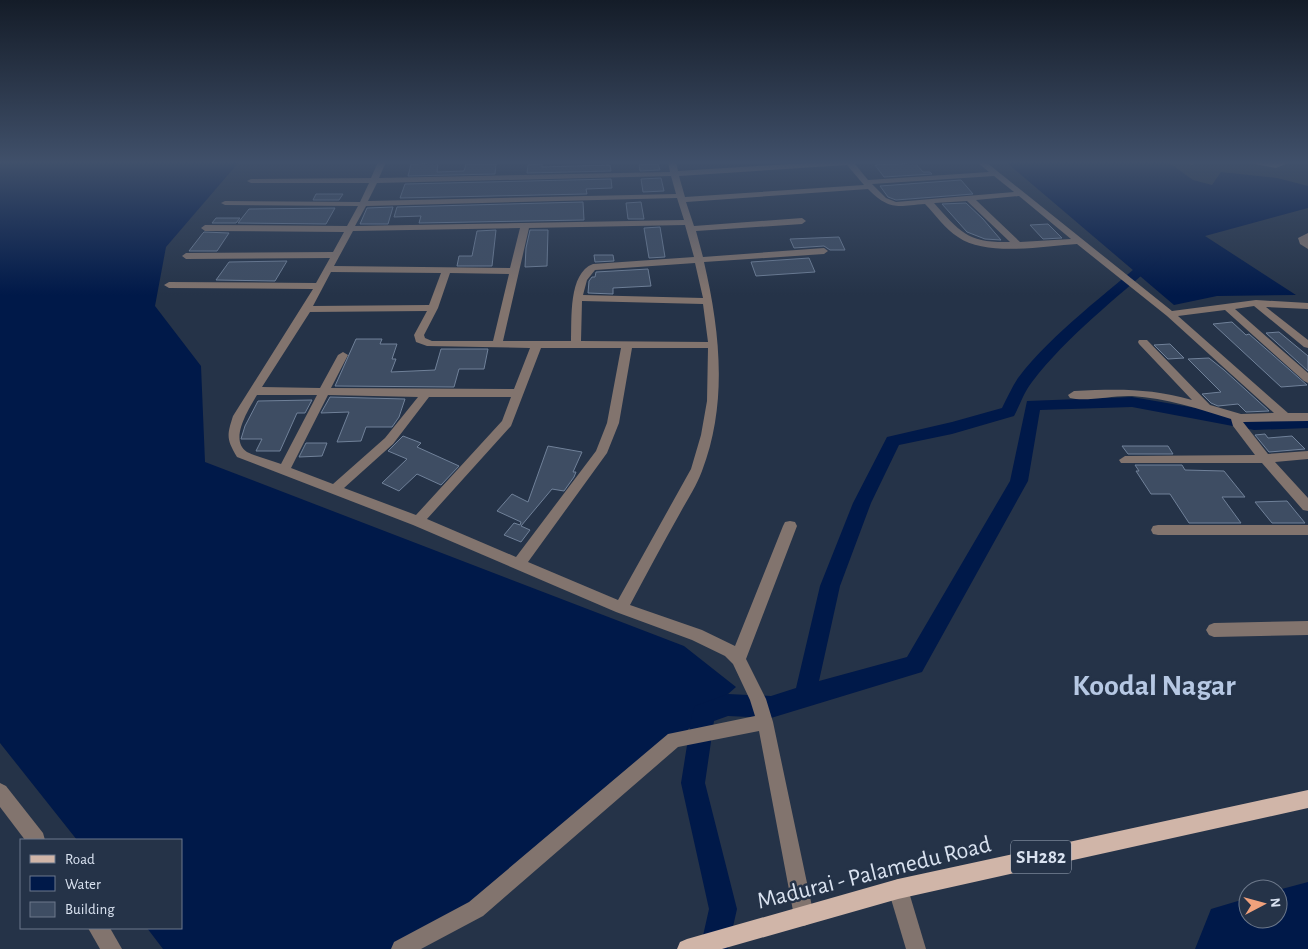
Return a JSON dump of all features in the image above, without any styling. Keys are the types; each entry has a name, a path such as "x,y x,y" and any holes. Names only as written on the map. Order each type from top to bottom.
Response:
{"main road":[{"name":"Madurai - Palamedu Road","path":"687,949 898,889 1308,799"}],"street":[{"path":"363,206 307,309 274,358 239,416 234,432 234,442 241,454 418,522 621,608 697,635 730,651 738,659 758,699 765,722 804,916"},
{"path":"621,608 697,470 710,431 713,398 713,345 708,301 700,260 684,206"},
{"path":"933,206 962,237 980,244 1079,241"},
{"path":"978,206 1018,244"},
{"path":"1035,206 1170,314 1285,418"},
{"path":"205,228 350,229 525,225 690,225 802,221"},
{"path":"497,344 525,225"},
{"path":"1308,236 1302,238 1303,242 1308,246"},
{"path":"576,344 578,298 583,276 587,270 593,267 824,251"},
{"path":"186,256 336,255"},
{"path":"328,269 514,271"},
{"path":"447,270 434,308 419,335 420,340 423,342 713,345"},
{"path":"169,285 319,286"},
{"path":"578,298 708,301"},
{"path":"1170,314 1256,303 1308,306"},
{"path":"1256,303 1308,345"},
{"path":"1227,306 1308,379"},
{"path":"307,309 434,308"},
{"path":"1143,342 1206,407"},
{"path":"418,522 507,423 537,344"},
{"path":"518,564 601,453 613,423 627,345"},
{"path":"284,470 343,355"},
{"path":"254,391 519,393"},
{"path":"1074,395 1132,392 1206,407 1238,420 1308,417"},
{"path":"334,490 389,441 404,424 426,393"},
{"path":"1238,420 1265,459 1308,506"},
{"path":"1125,460 1265,459 1308,455"},
{"path":"738,659 790,526"},
{"path":"1158,530 1308,530"},
{"path":"1214,630 1308,628"},
{"path":"401,949 476,909 674,740 765,722"},
{"path":"0,792 35,839"},
{"path":"898,889 916,949"},
{"path":"99,929 112,949"}],"water":[{"path":"0,206 201,206 166,247 155,306 201,366 205,462 684,646 736,687 497,898 398,949 163,949 148,929 182,929 182,839 76,839 0,743"},
{"path":"1058,206 1308,206 1308,208 1205,236 1296,295 1217,296 1174,305"},
{"path":"1308,882 1308,949 1195,949 1211,909 1238,901 1238,929 1288,929 1288,887"}],"building":[{"path":"583,206 584,220 419,223 421,216 394,217 397,207"},
{"path":"626,206 642,206 644,219 628,219"},
{"path":"944,206 969,206 1001,240 985,239 967,232"},
{"path":"393,207 388,224 360,224 367,208"},
{"path":"335,208 326,224 238,223 249,209"},
{"path":"216,218 240,218 236,223 212,223"},
{"path":"1048,224 1062,238 1043,239 1030,225"},
{"path":"660,227 665,257 649,258 644,228"},
{"path":"496,230 492,266 457,266 459,256 472,256 477,231"},
{"path":"530,230 548,230 547,266 525,267 526,248"},
{"path":"204,232 229,233 217,251 189,251"},
{"path":"839,237 845,250 830,250 824,246 794,248 790,239"},
{"path":"594,255 613,255 614,261 595,262"},
{"path":"809,258 815,272 756,276 751,262"},
{"path":"287,261 275,281 216,280 229,262"},
{"path":"648,269 651,286 613,288 613,294 588,293 589,281 592,277 595,277 596,272"},
{"path":"1232,322 1246,335 1249,334 1307,385 1281,387 1213,324"},
{"path":"1279,332 1308,356 1308,371 1266,333"},
{"path":"356,339 382,339 380,344 397,344 392,359 396,359 391,372 435,370 441,349 488,349 484,369 459,369 454,387 335,386"},
{"path":"1170,344 1184,358 1168,359 1154,345"},
{"path":"1209,358 1269,411 1246,412 1238,404 1218,406 1211,403 1202,394 1221,392 1188,359"},
{"path":"330,397 405,399 399,417 392,427 366,427 361,441 337,442 349,412 321,413"},
{"path":"312,400 305,413 297,413 280,451 256,451 262,439 241,439 245,426 258,401"},
{"path":"1265,434 1268,438 1292,436 1305,449 1269,452 1255,435"},
{"path":"403,436 421,443 417,447 459,466 441,485 417,474 399,491 382,483 407,459 388,451"},
{"path":"306,443 327,443 322,456 299,457"},
{"path":"548,446 582,452 573,472 576,472 574,477 564,491 552,489 521,526 530,530 521,542 504,535 514,523 520,525 521,522 497,511 512,494 528,502"},
{"path":"1122,446 1168,446 1173,454 1128,454"},
{"path":"1135,465 1182,465 1185,470 1224,471 1245,497 1222,497 1241,523 1189,523 1170,494 1151,494 1136,471 1139,471"},
{"path":"1287,501 1305,523 1272,523 1255,502"}],"waterway":[{"path":"805,696 830,586 862,503 893,441 952,428 1008,412 1024,381 1068,332 1111,297 1155,257"},
{"path":"805,696 914,665 1019,481 1033,405 1132,402 1254,424 1308,422"},
{"path":"714,949 723,909 693,783 703,714 728,705 771,707 805,696"}],"district":[{"name":"Koodal Nagar","path":"1154,686"}]}
